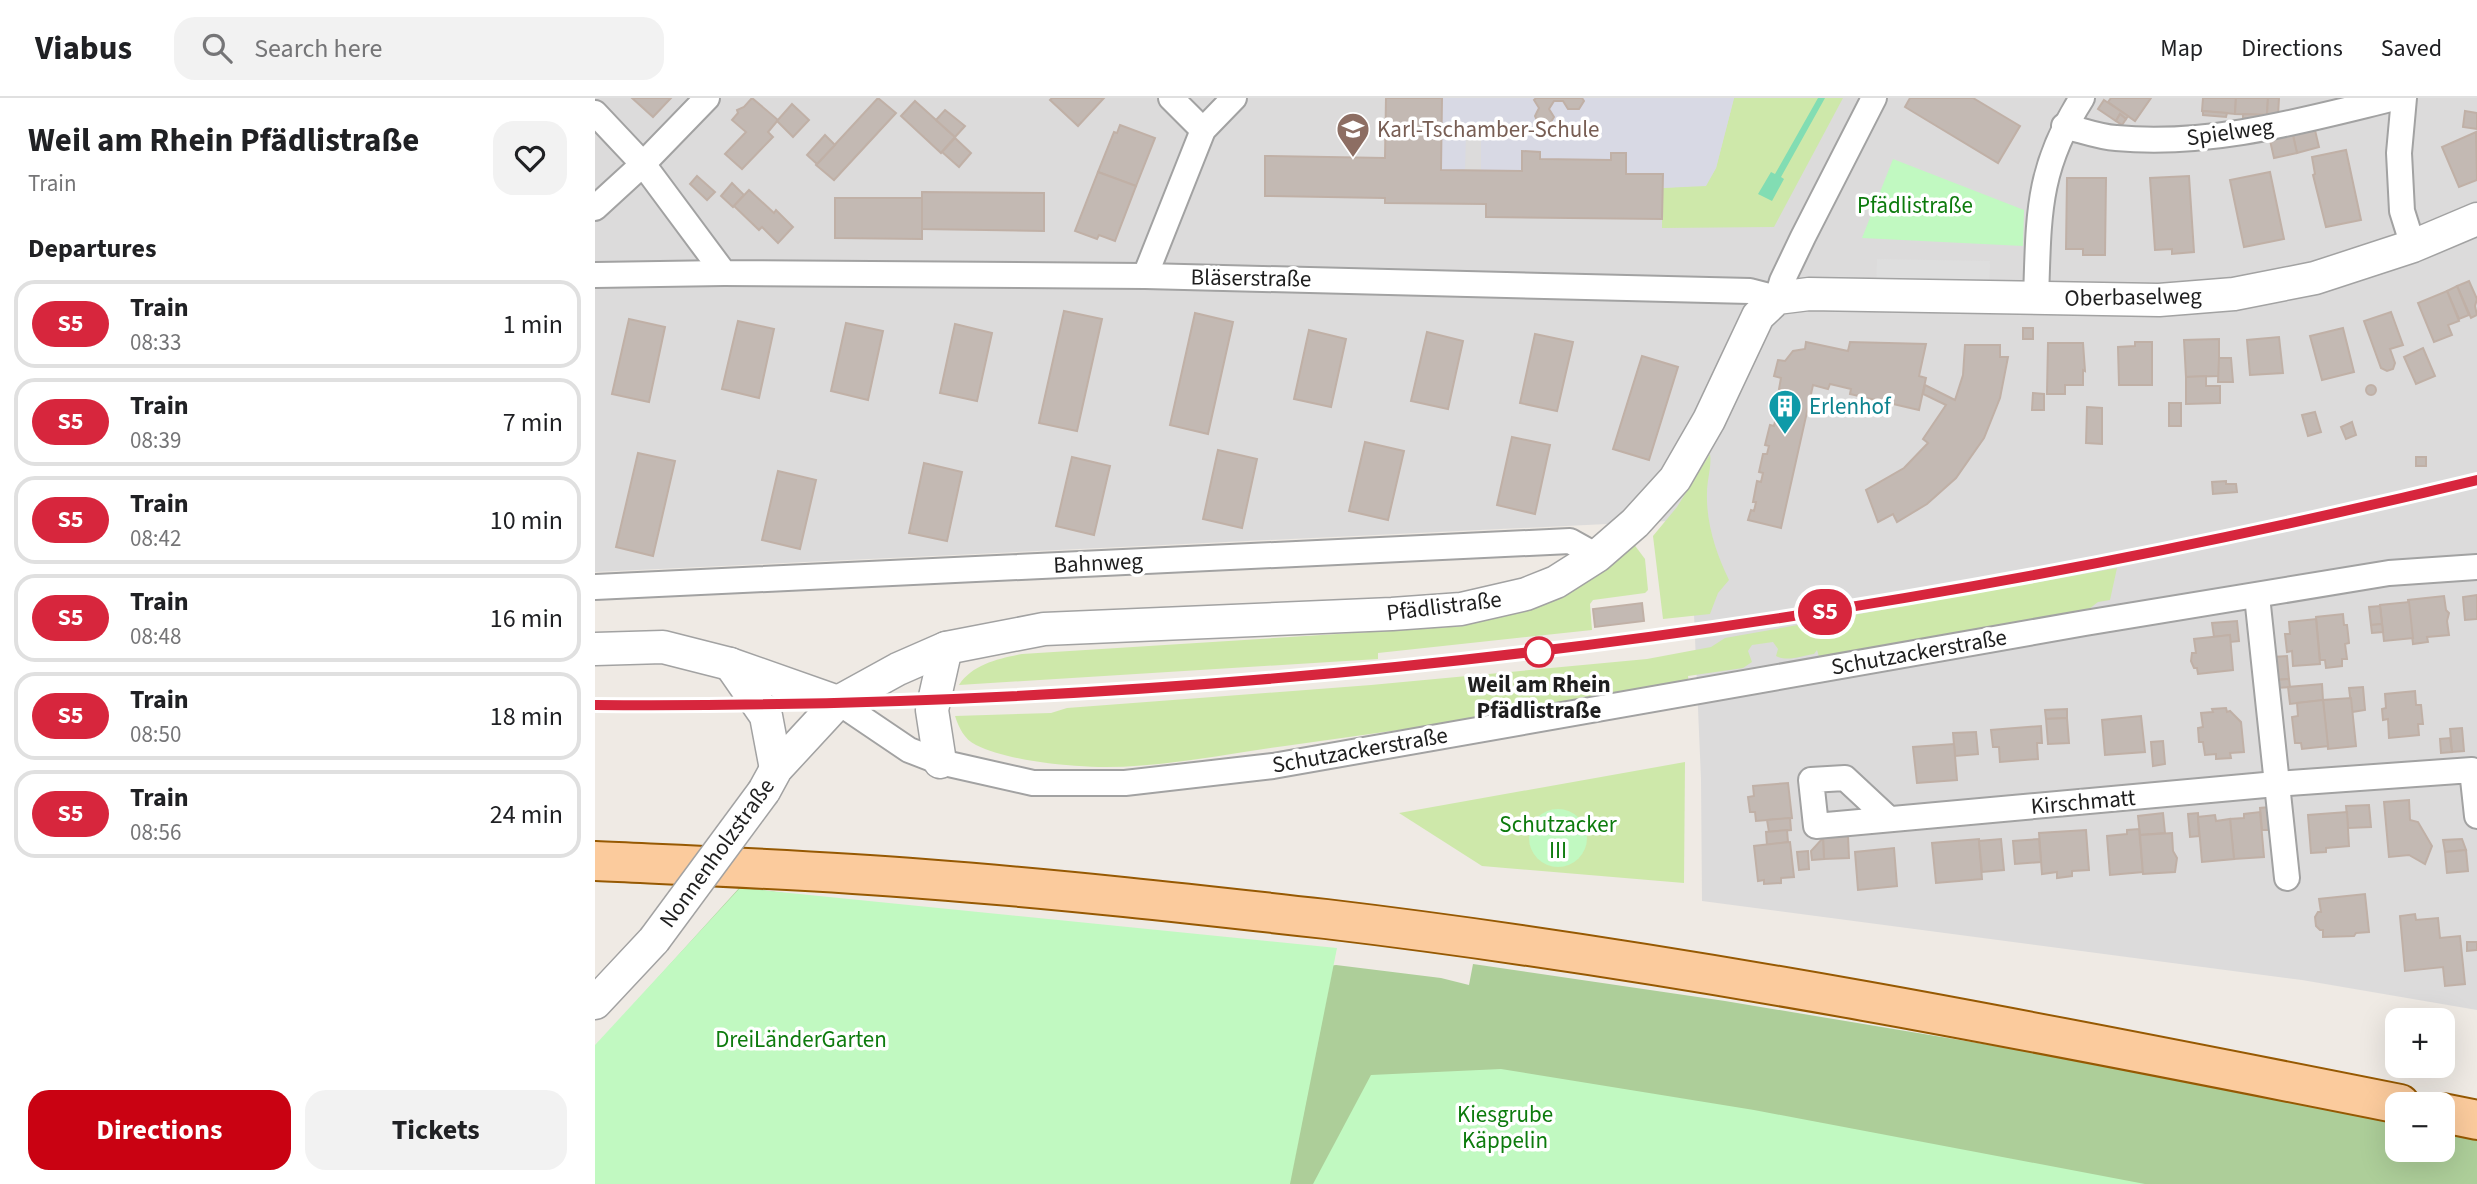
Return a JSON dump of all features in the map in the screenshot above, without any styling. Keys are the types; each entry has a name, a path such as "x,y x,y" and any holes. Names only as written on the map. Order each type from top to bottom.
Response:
{"main road":[{"path":"595,861 924,878 1329,920 1697,973 1970,1021 2385,1101"},
{"path":"2455,1115 2477,1119"}],"street":[{"path":"595,208 643,164 707,98"},
{"path":"1171,98 1203,130"},
{"path":"1145,276 1203,130 1234,98"},
{"name":"Pfädlistraße","path":"838,702 898,669 946,648 1044,629 1461,609 1536,590 1556,582 1597,556 1636,523 1675,479 1709,420 1758,316 1777,298 1803,237 1874,98"},
{"path":"2036,298 2039,209 2046,171 2064,126 2082,98"},
{"name":"Spielweg","path":"2064,126 2114,138 2185,139 2251,132 2395,98"},
{"path":"2404,98 2399,153 2402,211 2413,246"},
{"path":"595,113 643,164 724,273"},
{"name":"Oberbaselweg","path":"1777,298 1809,295 2159,300 2234,294 2315,278 2413,246 2477,219"},
{"name":"Bläserstraße","path":"595,275 724,273 1145,276 1750,291 1777,298"},
{"name":"Bahnweg","path":"595,587 1570,541 1597,556"},
{"name":"Schutzackerstraße","path":"595,649 663,647 730,664 838,702 909,750 940,762 1033,783 1125,783 1273,766 2085,623 2389,573 2477,567"},
{"path":"2257,596 2287,878"},
{"path":"940,762 932,710 946,648"},
{"path":"730,664 766,716 770,780"},
{"name":"Nonnenholzstraße","path":"595,1003 654,940 770,780 838,702"},
{"name":"Kirschmatt","path":"1889,819 2276,784 2472,770 2477,816"}],"shaded area":[{"path":"595,98 2477,98 2477,1010 2302,980 1702,901 1701,779 1690,520 595,572"},
{"path":"1442,98 1734,98 1716,168 1706,186 1662,188 1662,174 1626,174 1626,153 1611,153 1611,160 1540,159 1539,152 1523,151 1522,171 1481,171 1481,135 1466,135 1465,170 1441,170"},
{"path":"1877,259 1990,261 1989,297 1876,295"}],"green space":[{"path":"1734,98 1843,98 1774,227 1662,228 1662,188 1706,185 1716,168"},
{"path":"1818,98 1825,98 1781,177 1784,179 1772,201 1758,194 1771,172 1775,174"},
{"name":"Pfädlistraße","path":"1893,159 2024,210 2023,246 1862,238"},
{"path":"1710,454 1708,515 1716,549 1729,580 1718,593 1710,614 1663,619 1653,536 1677,507"},
{"path":"1633,543 1645,559 1648,590 1645,593 1593,600 1590,604 1592,630 1378,653 1378,659 959,685 979,667 1022,654 1465,626 1464,616"},
{"path":"2117,568 2110,600 2098,602 2089,609 1819,657 1817,650 1814,654 1781,658 1776,656 1778,649 1773,642 1752,645 1748,651 1752,662 1743,668 1688,676 1689,685 1173,762 1091,767 1022,759 989,751 972,743 963,733 955,716 1051,713 1067,708 1371,685 1647,659 1711,647 1725,638"},
{"path":"1685,762 1684,883 1482,866 1399,813"},
{"name":"Schutzacker III","path":"1558,809 1574,814 1582,822 1587,838 1582,854 1574,862 1558,867 1542,862 1534,854 1529,838 1534,822 1542,814"},
{"path":"740,887 1170,946 1250,976 1336,965 1441,978 1469,985 1473,964 1725,1001 2020,1050 2385,1118 2385,1162 2455,1162 2455,1131 2477,1135 2477,1184 595,1184 595,1047"},
{"name":"DreiLänderGarten","path":"740,888 1337,948 1290,1184 595,1184 595,1045"},
{"name":"Kiesgrube Käppelin","path":"1501,1069 1754,1110 2145,1184 1313,1184 1371,1075"}],"building":[{"path":"632,98 671,98 653,117"},
{"path":"752,98 778,120 768,132 773,137 742,169 725,154 746,132 732,120 738,113 737,110"},
{"path":"878,98 896,113 834,180 816,165"},
{"path":"1104,98 1078,126 1050,100"},
{"name":"Karl-Tschamber-Schule","path":"1386,98 1442,98 1441,170 1522,171 1522,151 1540,152 1540,159 1611,160 1611,153 1626,153 1626,174 1663,174 1662,219 1486,217 1486,204 1385,203 1385,198 1265,196 1265,156 1385,158"},
{"path":"1582,98 1584,101 1579,109 1568,109 1563,101 1554,101 1549,109 1554,117 1549,125 1539,125 1535,116 1539,108 1534,100"},
{"path":"1910,98 1973,98 2020,126 1998,163 1905,107"},
{"path":"2111,98 2151,98 2135,121 2108,102"},
{"path":"2203,98 2236,98 2235,114 2202,111"},
{"path":"2236,98 2268,98 2267,115 2235,114"},
{"path":"2268,98 2279,98 2278,116 2267,115"},
{"path":"2104,100 2128,116 2126,119 2120,114 2116,121 2098,109"},
{"path":"915,101 955,137 941,153 901,116"},
{"path":"792,104 809,120 793,137 777,121"},
{"path":"945,110 965,126 955,137 936,120"},
{"path":"2203,111 2227,113 2226,117 2203,115"},
{"path":"2465,111 2477,113 2477,129 2463,127"},
{"path":"2120,114 2126,119 2122,125 2116,121"},
{"path":"2243,114 2266,115 2266,120 2243,118"},
{"path":"1120,125 1155,138 1136,186 1098,172 1114,132 1117,133"},
{"path":"2314,126 2319,147 2297,153 2292,131"},
{"path":"2292,131 2297,153 2274,158 2269,136"},
{"path":"2476,132 2477,180 2459,187 2442,147"},
{"path":"825,135 835,145 817,164 807,155"},
{"path":"955,138 971,153 959,167 942,152"},
{"path":"2346,150 2361,220 2326,227 2313,175 2312,157"},
{"path":"1098,172 1136,186 1115,241 1099,235 1097,239 1075,231"},
{"path":"2270,172 2284,239 2244,247 2230,180"},
{"path":"697,176 715,192 707,200 690,184"},
{"path":"2189,176 2194,252 2172,254 2172,249 2155,250 2150,178"},
{"path":"2067,178 2106,178 2105,255 2083,255 2083,249 2066,249"},
{"path":"732,183 744,195 733,207 721,196"},
{"path":"749,190 793,227 778,243 762,227 759,230 734,206"},
{"path":"922,192 1044,193 1044,231 922,229"},
{"path":"835,198 922,198 922,239 835,238"},
{"path":"2469,281 2477,299 2477,315 2471,318 2457,286"},
{"path":"2457,286 2469,315 2459,319 2447,291"},
{"path":"2447,291 2459,321 2448,325 2452,335 2434,342 2418,303"},
{"path":"1064,311 1102,319 1077,431 1039,423"},
{"path":"2391,312 2403,345 2390,349 2395,363 2393,369 2387,371 2381,368 2364,321"},
{"path":"1195,313 1233,322 1208,434 1170,425"},
{"path":"629,319 665,327 649,402 612,394"},
{"path":"738,321 774,329 759,398 722,389"},
{"path":"846,323 883,331 868,400 831,391"},
{"path":"955,324 992,333 977,401 940,393"},
{"path":"2023,328 2033,328 2033,339 2023,339"},
{"path":"2343,328 2354,372 2322,380 2310,336"},
{"path":"1309,330 1346,339 1331,407 1294,399"},
{"path":"1427,332 1463,341 1448,409 1411,401"},
{"path":"1535,334 1573,342 1557,411 1520,403"},
{"path":"2279,337 2283,373 2250,375 2247,340"},
{"path":"2219,339 2219,376 2186,377 2184,340"},
{"name":"Erlenhof","path":"1806,342 1848,351 1850,342 1926,344 1919,376 1926,378 1919,410 1850,394 1851,389 1830,384 1828,389 1813,385 1781,528 1748,520 1751,510 1754,511 1757,481 1761,482 1763,473 1759,472 1763,454 1767,454 1769,446 1765,445 1770,425 1774,426 1776,417 1772,416 1776,397 1780,397 1782,390 1779,389 1781,378 1774,376 1778,360 1785,361 1793,351 1805,349"},
{"path":"2135,342 2152,342 2152,385 2119,385 2118,347 2135,346"},
{"path":"2048,343 2083,343 2083,385 2065,385 2065,394 2047,394"},
{"name":"Erlenhof","path":"1965,345 2000,345 2000,357 2008,357 2000,398 1984,438 1956,478 1927,504 1897,522 1893,514 1878,522 1866,490 1904,468 1928,443 1923,439 1946,405 1923,394 1925,385 1955,400 1963,375"},
{"path":"2423,348 2435,376 2416,384 2404,357"},
{"path":"1642,356 1678,367 1649,460 1613,449"},
{"path":"2219,358 2231,358 2233,382 2218,382"},
{"path":"2206,376 2206,386 2220,386 2220,403 2186,404 2186,377"},
{"path":"2371,385 2375,386 2375,394 2371,395 2367,394 2366,390 2367,386"},
{"path":"2033,393 2044,394 2044,410 2032,410"},
{"path":"2169,403 2181,403 2181,426 2169,426"},
{"path":"2087,407 2102,408 2102,444 2086,443"},
{"path":"2315,412 2321,432 2308,436 2302,415"},
{"path":"2352,422 2356,435 2346,439 2341,427"},
{"path":"1512,437 1550,445 1535,514 1497,505"},
{"path":"1365,442 1404,451 1388,520 1349,511"},
{"path":"1218,450 1257,459 1242,528 1203,519"},
{"path":"638,453 675,461 653,556 616,547"},
{"path":"1072,457 1110,466 1094,535 1056,526"},
{"path":"2416,457 2426,457 2426,466 2416,466"},
{"path":"924,463 962,472 947,541 909,533"},
{"path":"778,471 816,480 800,549 762,540"},
{"path":"2226,481 2226,484 2236,484 2237,492 2213,494 2212,482"},
{"path":"2477,595 2477,619 2465,620 2463,597"},
{"path":"2444,596 2449,613 2449,635 2427,637 2428,642 2413,644 2408,600"},
{"path":"2409,602 2413,638 2384,641 2380,605"},
{"path":"1642,603 1644,621 1595,627 1593,609"},
{"path":"2380,606 2382,624 2371,625 2369,607"},
{"path":"2343,614 2349,643 2345,644 2347,659 2342,659 2342,666 2326,668 2325,660 2320,660 2316,617"},
{"path":"2316,619 2320,664 2293,666 2292,651 2287,652 2285,634 2290,634 2289,622"},
{"path":"2237,621 2239,641 2230,642 2230,635 2214,637 2212,623"},
{"path":"2382,624 2383,632 2372,633 2371,625"},
{"path":"2230,635 2233,670 2198,674 2191,661 2192,653 2196,653 2194,639"},
{"path":"2287,656 2289,679 2275,680 2273,657"},
{"path":"2289,679 2290,687 2276,688 2275,680"},
{"path":"2322,684 2323,700 2290,704 2288,687"},
{"path":"2363,687 2365,710 2352,712 2349,688"},
{"path":"2415,691 2416,705 2421,705 2423,724 2418,724 2419,735 2389,738 2388,719 2383,720 2382,709 2386,708 2385,694"},
{"path":"2351,698 2356,746 2328,749 2323,700"},
{"path":"2323,700 2328,746 2302,749 2301,743 2295,743 2292,717 2298,716 2297,703"},
{"path":"2226,708 2227,712 2230,711 2241,722 2244,752 2230,753 2231,758 2216,759 2216,754 2205,755 2203,742 2199,742 2198,728 2203,727 2201,713"},
{"path":"2067,709 2067,718 2046,719 2045,710"},
{"path":"2141,716 2145,752 2105,755 2102,720"},
{"path":"2067,718 2069,743 2048,744 2046,719"},
{"path":"2041,726 2042,743 2037,743 2038,759 2000,762 1999,747 1993,747 1991,730"},
{"path":"2462,728 2464,751 2452,752 2450,729"},
{"path":"1976,732 1978,754 1955,756 1953,733"},
{"path":"2450,738 2452,752 2441,753 2440,739"},
{"path":"2163,741 2165,764 2153,766 2151,742"},
{"path":"1954,744 1957,780 1917,783 1913,747"},
{"path":"1788,783 1792,818 1756,821 1755,812 1750,812 1748,797 1754,796 1753,786"},
{"path":"2409,800 2410,820 2418,822 2432,846 2425,864 2409,855 2389,857 2384,802"},
{"path":"2369,805 2371,827 2348,828 2346,806"},
{"path":"2269,807 2271,830 2262,830 2260,808"},
{"path":"2260,812 2264,857 2234,859 2230,819 2244,818 2244,814"},
{"path":"2347,812 2349,846 2326,848 2326,852 2311,853 2308,815"},
{"path":"2163,813 2165,833 2140,835 2138,816"},
{"path":"2198,813 2199,836 2190,837 2188,814"},
{"path":"2215,815 2216,821 2230,819 2234,859 2202,862 2198,817"},
{"path":"1790,818 1791,830 1769,832 1767,820"},
{"path":"2139,829 2143,872 2110,875 2107,836 2127,834 2127,830"},
{"path":"1787,830 1788,842 1767,845 1766,832"},
{"path":"2086,830 2089,870 2072,871 2072,876 2057,878 2057,872 2042,874 2039,833"},
{"path":"2172,833 2173,851 2177,858 2175,872 2143,874 2140,835"},
{"path":"1848,836 1849,858 1824,859 1823,838"},
{"path":"1823,838 1824,859 1812,860 1811,851"},
{"path":"1979,839 1982,879 1936,883 1932,843"},
{"path":"2001,839 2004,870 1982,872 1979,841"},
{"path":"2039,839 2041,862 2015,864 2013,841"},
{"path":"2462,839 2466,850 2445,852 2443,840"},
{"path":"1790,842 1794,877 1781,878 1781,883 1764,884 1764,880 1758,881 1754,846"},
{"path":"1894,848 1897,886 1858,890 1855,852"},
{"path":"2466,850 2468,871 2447,873 2445,852"},
{"path":"1808,851 1809,869 1799,870 1797,852"},
{"path":"2365,894 2369,932 2356,933 2354,936 2323,937 2323,930 2316,926 2315,917 2321,912 2319,899"},
{"path":"2415,914 2416,920 2438,918 2440,938 2460,936 2465,984 2445,986 2443,967 2405,971 2400,916"},
{"path":"2467,942 2477,942 2477,950 2467,951"}],"railway":[{"path":"595,705 772,704 1125,690 1301,677 1477,659 1652,638 2001,583 2180,548 2477,480"}],"train":[{"name":"S5","path":"595,705 808,703 1050,695 1283,678 1532,653 1804,616 2001,583 2242,535 2477,480"}],"place":[{"name":"Karl-Tschamber-Schule","path":"1353,159"},
{"name":"Erlenhof","path":"1785,436"},
{"name":"Weil am Rhein Pfädlistraße","path":"1539,652"}]}
